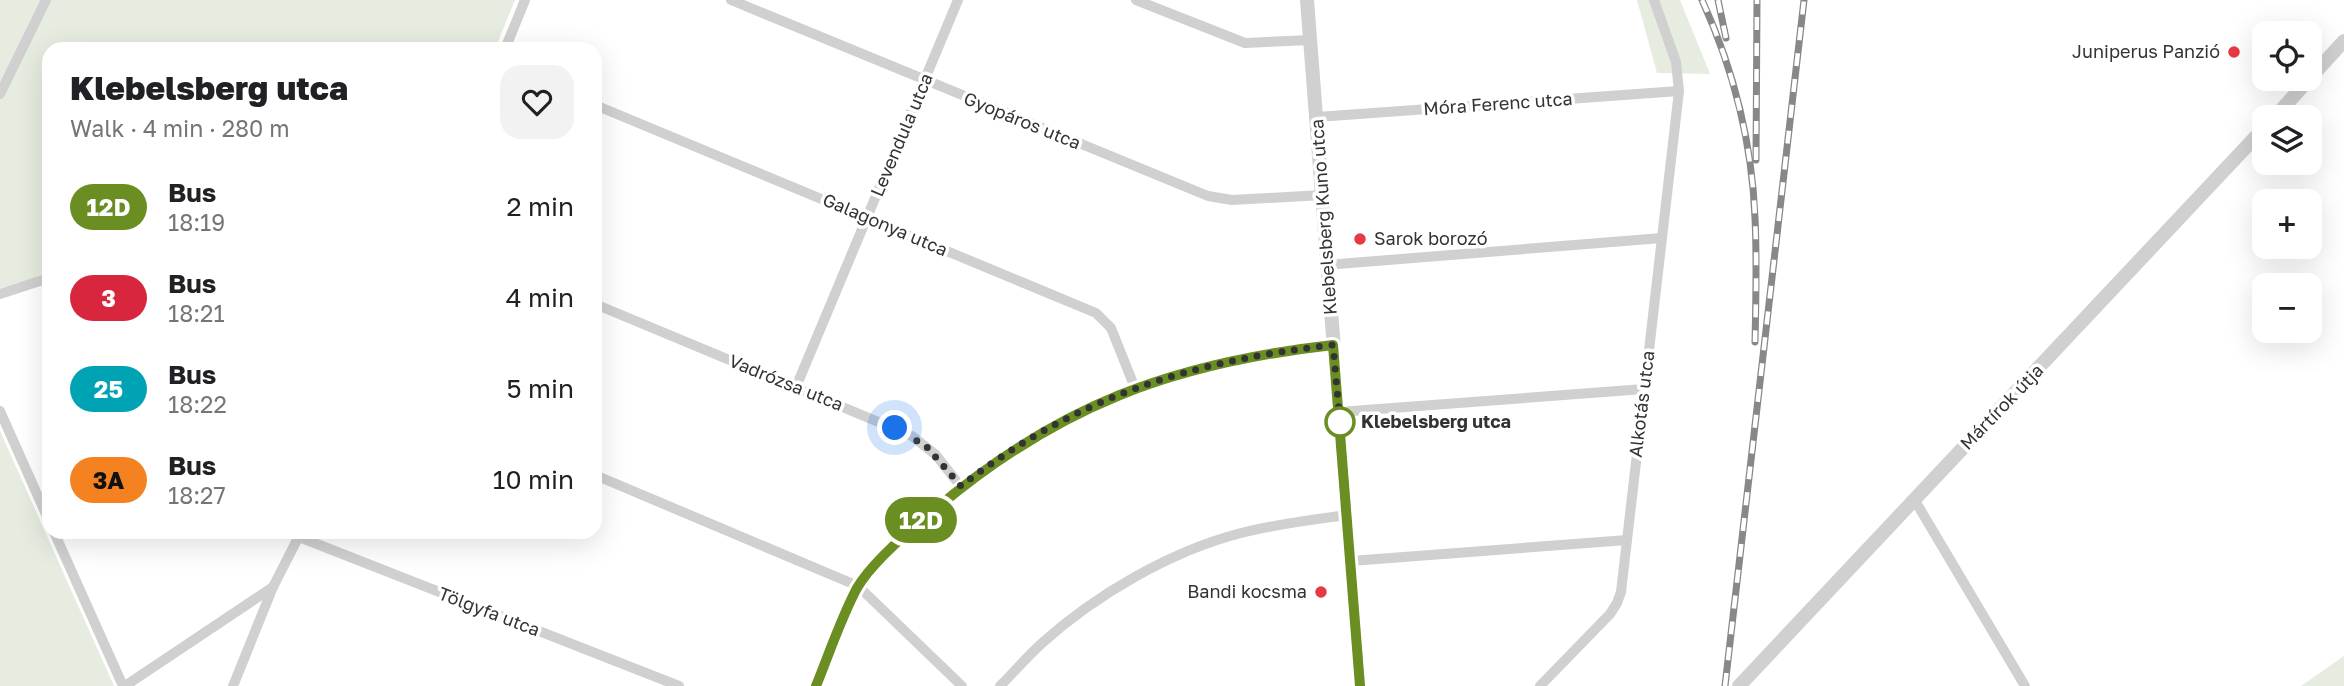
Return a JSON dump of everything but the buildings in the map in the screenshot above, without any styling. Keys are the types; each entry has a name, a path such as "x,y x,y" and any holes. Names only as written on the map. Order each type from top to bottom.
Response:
{"street":[{"path":"0,94 46,0"},
{"path":"508,42 525,0"},
{"name":"Gyopáros utca","path":"731,0 1208,196 1232,200 1322,195"},
{"name":"Levendula utca","path":"796,387 958,0"},
{"path":"1136,0 1245,43 1310,40"},
{"name":"Klebelsberg Kuno utca","path":"1307,0 1360,686"},
{"name":"Alkotás utca","path":"1540,686 1610,614 1617,603 1627,540 1679,91 1676,62 1654,0"},
{"path":"2322,65 2344,41"},
{"name":"Móra Ferenc utca","path":"1317,117 1679,91"},
{"path":"2285,105 2298,91"},
{"name":"Galagonya utca","path":"602,108 1096,313 1111,328 1135,388"},
{"name":"Mártírok útja","path":"1739,686 2252,141"},
{"path":"1326,265 1662,238"},
{"path":"0,294 42,280"},
{"name":"Vadrózsa utca","path":"602,307 912,436 936,455 961,486"},
{"path":"816,686 858,586 911,530 961,486 1029,439 1135,388 1219,362 1333,345"},
{"path":"1339,412 1644,389"},
{"path":"0,411 42,504"},
{"path":"602,478 858,586 962,686"},
{"path":"1914,499 2025,686"},
{"path":"1000,686 1042,643 1080,614 1120,585 1163,563 1239,533 1347,515"},
{"path":"57,539 124,686 273,587"},
{"path":"246,686 234,684 273,587 298,539"},
{"name":"Tölgyfa utca","path":"310,539 679,686"},
{"path":"1351,561 1627,540"}],"shaded area":[{"path":"0,0 515,0 498,42 42,42 42,277 0,288"},
{"path":"1637,0 1680,0 1710,74 1657,73"},
{"path":"0,431 42,525 42,539 48,539 114,686 0,686"},
{"path":"2344,656 2344,686 2301,686"}],"railway":[{"path":"1702,0 1732,79 1750,162 1756,233 1755,342"},
{"path":"1718,0 1726,38"},
{"path":"1756,160 1757,0"},
{"path":"1725,686 1804,0"}],"bus line":[{"name":"12D","path":"816,686 858,586 883,557 921,521 987,466 1062,421 1135,388 1180,372 1273,352 1333,345 1360,686"}],"place":[{"name":"Juniperus Panzió","path":"2234,52"},
{"name":"Sarok borozó","path":"1360,239"},
{"name":"Klebelsberg utca","path":"1340,422"},
{"name":"Bandi kocsma","path":"1321,592"}],"route":[{"path":"895,428 926,446 961,486 1029,439 1135,388 1219,362 1333,345 1340,422"}]}
